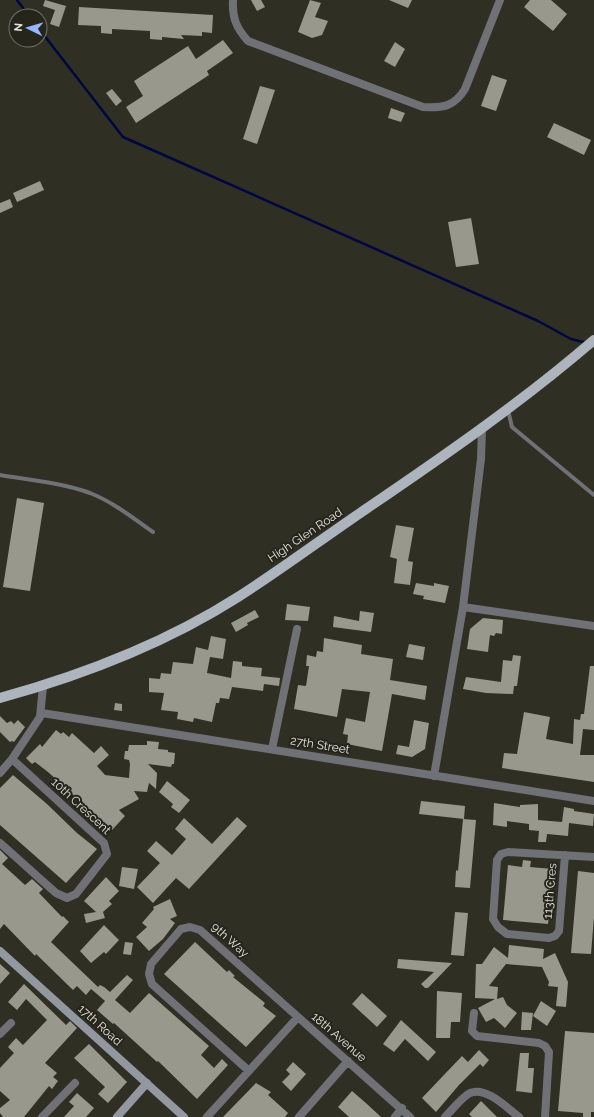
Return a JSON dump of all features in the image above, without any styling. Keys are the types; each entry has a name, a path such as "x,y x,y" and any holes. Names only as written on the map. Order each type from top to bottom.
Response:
{"main road":[{"name":"High Glen Road","path":"0,698 43,686 133,652 167,636 231,601 482,429 508,410 594,340"}],"street":[{"path":"233,0 232,11 234,21 240,32 248,40 423,107 435,108 448,106 459,99 465,89 500,0"},
{"path":"434,776 463,607 482,459 482,429"},
{"path":"463,607 594,626"},
{"path":"272,749 297,629"},
{"path":"0,773 12,759 42,713 43,686"},
{"name":"27th Street","path":"42,713 594,801"},
{"name":"10th Crescent","path":"0,843 56,893 67,898 76,894 107,854 104,843 12,759"},
{"name":"113th Cres","path":"508,852 565,855 559,931 555,936 549,938 507,934 498,927 493,919 497,860 501,854 508,852"},
{"path":"565,855 594,857"},
{"name":"9th Way","path":"249,1071 152,984 149,974 151,964 181,929 190,927 200,930 298,1018"},
{"name":"17th Road","path":"0,951 184,1117"},
{"path":"474,1013 472,1031 477,1036 539,1043 545,1046 549,1052 545,1117"},
{"name":"18th Avenue","path":"207,1117 298,1018 402,1108 410,1117"},
{"path":"0,1034 11,1023"},
{"path":"299,1117 348,1061"},
{"path":"42,1117 75,1083"},
{"path":"117,1117 147,1084"},
{"path":"446,1117 469,1093 477,1092 485,1093 519,1117"},
{"path":"395,1117 402,1108"}],"lane":[{"path":"508,410 512,427 594,495"},
{"path":"0,475 66,486 92,494 119,508 153,532"}],"building":[{"path":"45,0 66,6 59,27 50,24 55,10 43,6"},
{"path":"251,0 261,0 265,7 257,11"},
{"path":"310,0 321,3 315,17 328,21 322,35 312,38 298,32"},
{"path":"389,0 412,0 408,8"},
{"path":"530,0 551,0 567,14 553,31 524,7"},
{"path":"79,7 213,15 212,33 202,32 202,36 181,35 184,39 162,37 162,40 150,39 150,31 112,29 112,34 101,33 101,26 78,25"},
{"path":"223,40 233,53 207,71 209,75 136,123 126,107 143,96 134,81 188,46 196,59"},
{"path":"395,42 405,49 395,67 384,61"},
{"path":"492,75 507,80 496,111 481,106"},
{"path":"260,86 275,90 257,144 243,139"},
{"path":"112,89 122,101 116,106 106,93"},
{"path":"391,108 405,113 401,122 388,118"},
{"path":"554,123 591,140 584,155 547,137"},
{"path":"40,181 44,190 17,202 13,193"},
{"path":"10,199 13,207 0,213 0,203"},
{"path":"471,218 479,264 456,267 448,222"},
{"path":"17,498 44,503 30,591 3,587"},
{"path":"396,525 414,528 408,561 413,562 410,585 394,583 397,559 390,557"},
{"path":"416,583 434,586 434,583 449,586 445,603 423,599 424,596 413,594"},
{"path":"287,604 310,607 308,621 285,620"},
{"path":"255,610 259,617 247,623 248,625 236,632 231,623"},
{"path":"360,611 374,613 371,632 333,627 334,616 359,621"},
{"path":"483,618 503,620 502,634 496,633 494,636 490,635 488,652 467,649 470,629"},
{"path":"211,636 226,639 223,659 210,657 207,673 231,678 233,661 242,662 242,666 262,668 261,676 280,678 279,686 264,684 263,691 232,687 229,699 220,698 219,703 216,703 212,722 194,718 193,722 177,719 178,712 161,710 164,693 149,692 149,678 160,679 161,673 171,674 173,662 193,664 196,647 208,650"},
{"path":"324,638 362,645 361,654 393,659 390,680 427,686 425,700 392,694 382,751 347,744 348,735 343,734 346,718 365,722 370,692 342,689 337,717 294,709 298,685 306,686 309,666 306,666 307,655 316,657 317,651 323,652"},
{"path":"409,644 425,647 423,660 406,657"},
{"path":"513,655 521,656 517,686 514,686 513,694 486,693 463,689 466,677 501,682 503,660 512,661"},
{"path":"590,666 594,666 594,730 583,729 580,755 594,755 594,782 502,768 504,753 517,754 524,712 550,717 546,739 573,744 574,719 580,720 581,714 584,714"},
{"path":"115,703 122,704 122,711 114,710"},
{"path":"0,716 7,723 11,721 14,724 18,720 25,727 14,742 10,742 0,732"},
{"path":"414,720 429,723 425,749 412,757 396,754 398,745 409,747"},
{"path":"56,730 61,734 63,732 69,737 72,733 94,753 101,746 109,755 97,766 105,775 129,778 130,764 129,760 124,759 125,751 128,751 129,745 147,745 147,741 159,742 158,749 168,750 168,752 175,753 174,764 172,764 171,767 148,764 157,773 156,789 149,783 147,792 134,791 139,799 119,810 125,816 112,830 48,772 35,762 32,764 26,758 40,744 42,747"},
{"path":"13,775 47,804 77,833 97,849 66,883 0,825 0,788"},
{"path":"167,781 190,800 179,813 171,807 173,804 159,792"},
{"path":"421,801 465,806 464,819 419,814"},
{"path":"494,803 520,807 520,805 538,804 538,820 562,822 564,807 574,809 574,811 594,814 593,826 569,823 568,836 547,834 546,842 538,842 539,831 529,830 529,824 507,821 507,827 493,825"},
{"path":"237,817 247,826 189,889 176,878 153,903 137,887 160,863 147,851 156,841 172,855 186,839 175,829 184,818 212,844"},
{"path":"463,819 476,820 470,888 455,887"},
{"path":"0,850 8,858 2,864 25,885 32,879 43,889 39,893 62,917 63,916 69,922 51,942 98,987 100,985 110,992 127,975 133,980 115,1000 130,1013 149,993 209,1046 201,1055 214,1068 222,1059 228,1065 197,1099 158,1061 157,1062 114,1023 113,1024 97,1010 105,1001 97,994 91,989 86,995 77,986 73,990 36,954 35,956 4,924 0,929"},
{"path":"523,860 531,861 530,867 553,869 548,924 503,920 508,865 522,867"},
{"path":"122,867 138,869 134,889 119,886"},
{"path":"578,871 594,873 594,917 591,954 571,953"},
{"path":"106,877 119,891 109,901 112,904 103,912 105,918 86,923 84,914 96,912 84,901"},
{"path":"170,899 177,916 170,919 175,923 163,939 149,951 136,937 147,927 142,923 154,909 153,907"},
{"path":"455,912 468,913 464,956 451,955"},
{"path":"104,925 119,940 106,954 104,952 91,963 80,951"},
{"path":"125,942 133,943 131,955 123,954"},
{"path":"195,942 227,972 229,970 235,976 233,977 265,1003 263,1006 276,1016 246,1047 164,974"},
{"path":"509,945 544,949 543,959 555,953 568,982 566,1007 556,1006 558,987 548,986 549,982 542,967 506,964 489,986 498,987 497,999 503,997 507,1005 517,1013 505,1028 494,1018 486,1022 478,1008 495,999 475,998 476,964 482,964 494,947 508,958"},
{"path":"398,959 452,963 428,988 425,988 421,984 434,972 397,968"},
{"path":"0,964 10,973 0,984"},
{"path":"24,984 66,1025 70,1021 77,1028 45,1063 57,1073 53,1077 58,1081 52,1089 49,1086 24,1117 3,1117 0,1113 0,1108 10,1100 0,1091 0,1068 14,1053 8,1047 16,1038 23,1045 47,1020 26,999 17,1010 8,1002"},
{"path":"437,991 462,993 460,1022 451,1022 450,1038 436,1038"},
{"path":"362,993 387,1016 377,1027 352,1004"},
{"path":"541,1001 556,1011 547,1026 533,1016"},
{"path":"522,1012 533,1013 531,1030 521,1030"},
{"path":"401,1020 436,1052 428,1061 405,1039 394,1052 383,1044"},
{"path":"565,1031 594,1033 594,1112 591,1112 591,1117 583,1117 583,1113 558,1111"},
{"path":"89,1044 127,1082 108,1103 98,1094 105,1087 74,1058"},
{"path":"479,1050 489,1060 483,1067 480,1064 459,1085 436,1112 422,1098 462,1056 468,1062"},
{"path":"520,1053 529,1053 528,1068 534,1068 532,1093 516,1091"},
{"path":"293,1062 306,1074 291,1091 282,1082 290,1074 286,1070"},
{"path":"256,1083 271,1092 268,1095 288,1113 285,1117 223,1117"},
{"path":"352,1091 381,1117 349,1117 338,1107"},
{"path":"77,1093 94,1108 86,1117 64,1117 74,1106 69,1102"},
{"path":"481,1101 497,1117 472,1117 469,1114"}],"waterway":[{"path":"17,0 23,8"},
{"path":"48,40 123,137 538,321 571,339 587,343"}]}
